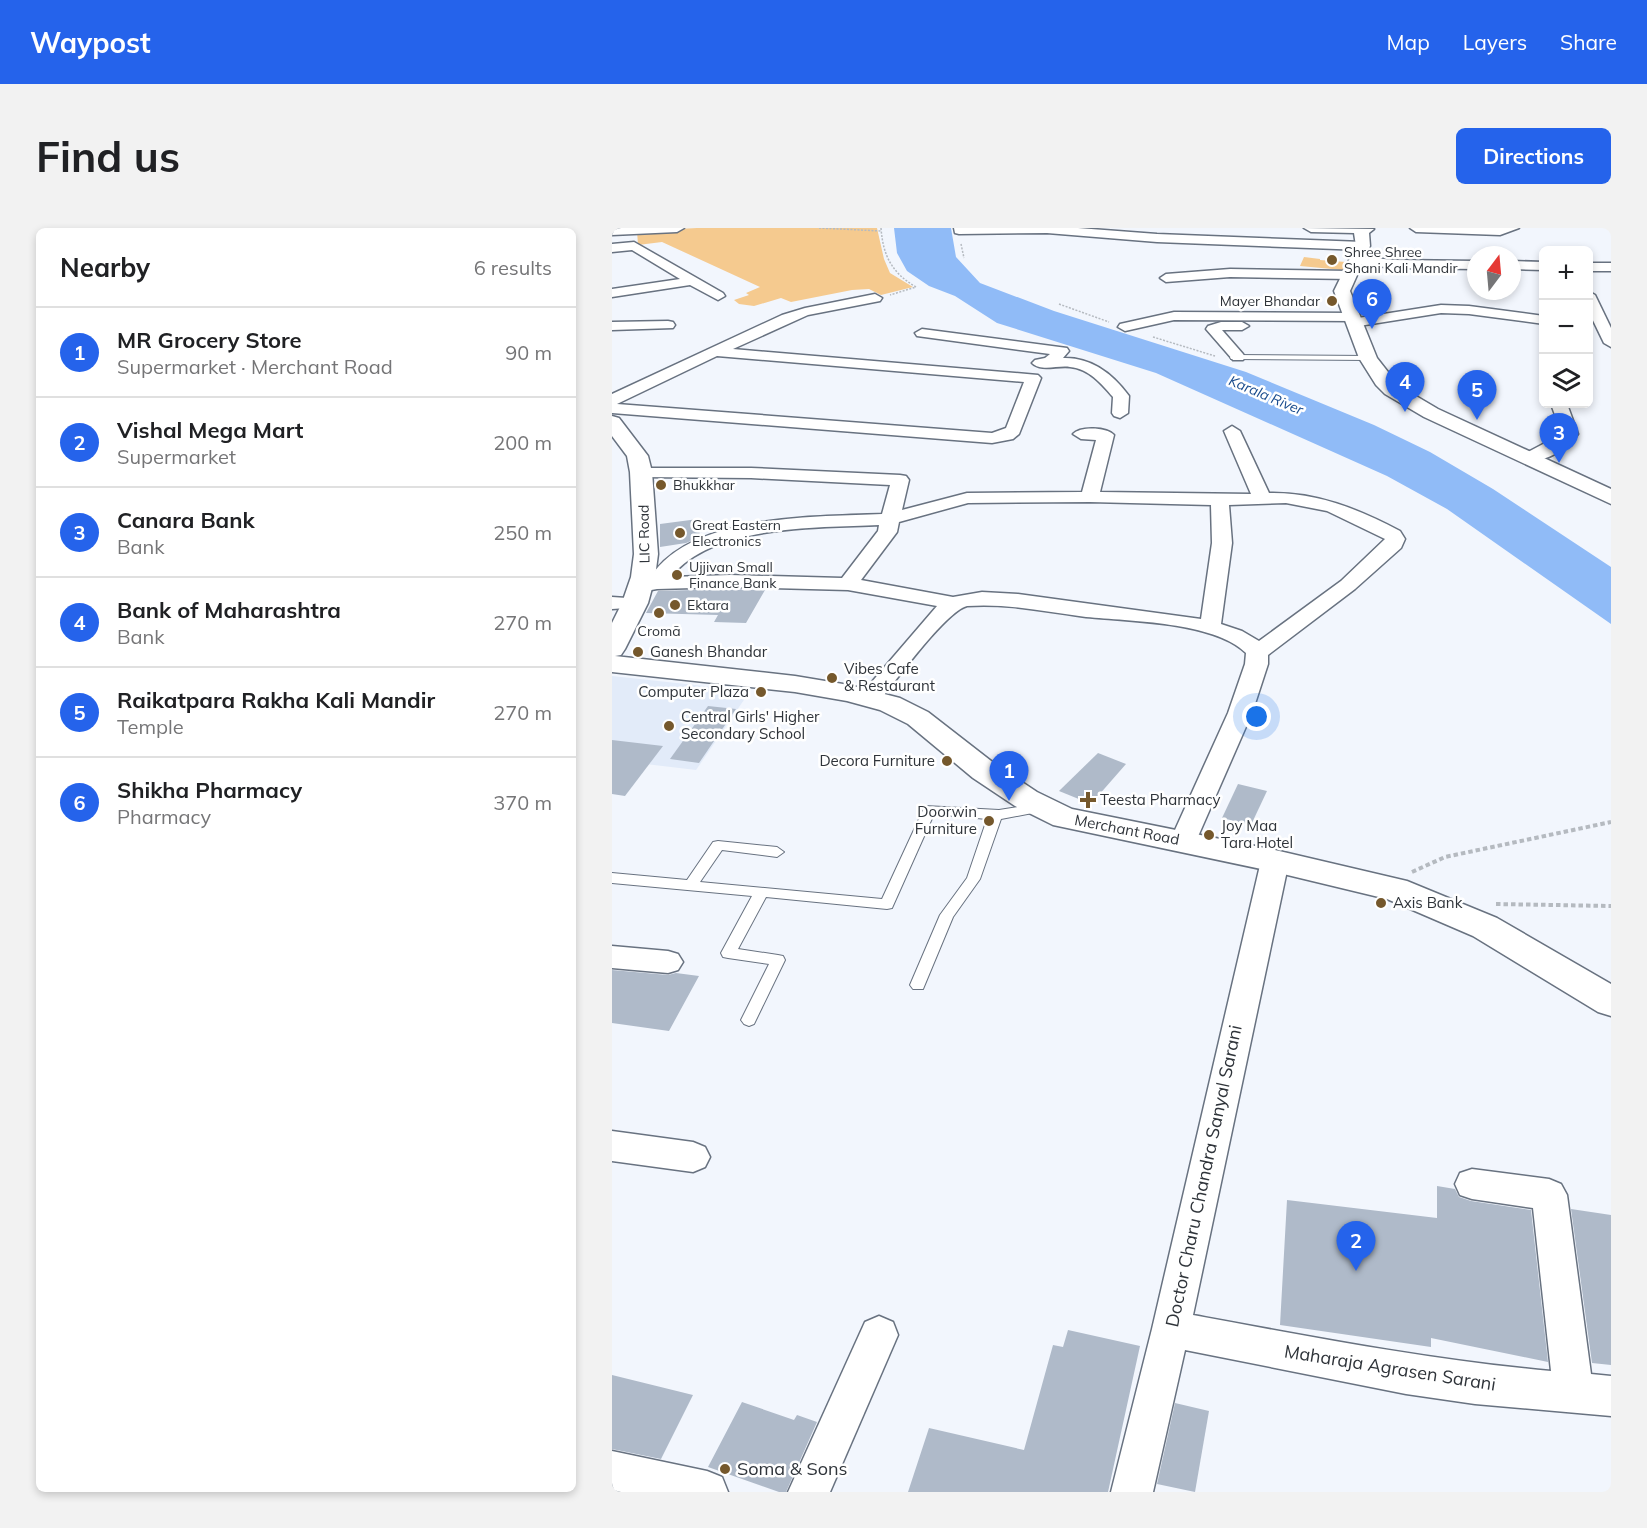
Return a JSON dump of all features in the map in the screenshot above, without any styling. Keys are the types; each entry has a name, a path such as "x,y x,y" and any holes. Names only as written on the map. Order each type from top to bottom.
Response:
{"street":[{"path":"612,231 677,228"},
{"path":"1311,228 1328,229 1362,244 1395,264 1467,265"},
{"path":"1416,228 1500,231 1513,228"},
{"path":"959,230 1120,232 1362,244"},
{"path":"1166,278 1230,273 1362,244"},
{"path":"1362,244 1346,291 1355,322 1371,358 1388,380 1404,393 1437,411 1531,458 1611,492"},
{"path":"612,248 634,246 718,296"},
{"path":"1521,265 1539,266"},
{"path":"1593,267 1611,267"},
{"path":"612,293 691,281"},
{"path":"612,400 766,327 806,312 875,298"},
{"path":"1591,300 1607,328 1611,343"},
{"path":"1236,357 1213,331 1214,328 1355,322 1441,309 1469,310 1539,319"},
{"path":"1125,327 1174,316 1355,322"},
{"path":"612,326 668,325"},
{"path":"887,366 917,337 1062,351 1049,363"},
{"path":"717,352 1033,378"},
{"path":"612,408 992,438 1007,435 1013,430 1040,363 1073,362 1102,374 1121,396 1120,413"},
{"path":"1531,458 1566,440 1570,434 1560,408"},
{"name":"LIC Road","path":"612,422 637,456 641,472 646,554 619,646"},
{"path":"1232,431 1262,498"},
{"path":"1081,434 1106,435 1090,497"},
{"path":"641,472 751,473 900,480 887,532 848,584"},
{"path":"1571,476 1611,497"},
{"path":"636,594 693,550 742,531 778,524 890,519 967,498 1303,500 1332,506 1386,530 1395,539 1394,544 1348,585 1257,653"},
{"path":"1210,627 1222,543 1220,500"},
{"path":"636,594 730,581 848,584 952,603 974,599 1012,601 1176,621 1210,627 1234,635 1248,643 1257,653 1258,660 1245,701 1183,841"},
{"path":"870,698 952,603"},
{"name":"Merchant Road","path":"619,646 870,698 902,709 918,718 984,771 1026,799 1079,822 1183,841 1395,889 1448,909 1525,950 1611,1002"},
{"name":"Doctor Charu Chandra Sanyal Sarani","path":"1132,1492 1171,1329 1275,861"},
{"path":"612,957 668,962"},
{"path":"612,1146 693,1157"},
{"path":"1472,1184 1549,1195 1592,1395"},
{"name":"Maharaja Agrasen Sarani","path":"1171,1329 1406,1374 1475,1384 1592,1395"},
{"path":"809,1492 879,1335"},
{"path":"612,1472 707,1492"}],"lane":[{"path":"1236,357 1371,358"},
{"path":"612,878 887,904 930,809 995,816 1014,815 1043,807"},
{"path":"918,985 947,915 973,879 995,816"},
{"path":"690,886 718,845 777,852"},
{"path":"749,1020 778,960 728,953 761,893"}],"path":[{"path":"819,228 881,230 883,249 894,273 916,288 875,298"},
{"path":"1395,889 1411,873 1445,857 1611,822"},
{"path":"1448,909 1488,904 1611,906"}],"shaded area":[{"path":"697,228 877,228 884,259 890,273 913,287 881,295 869,289 852,290 791,302 781,298 754,306 739,304 734,300 749,295 746,293 760,287 662,242 638,245 637,231"},
{"path":"1304,257 1346,262 1343,270 1300,266"},
{"name":"Central Girls' Higher Secondary School","path":"612,676 750,691 696,770 612,760"}],"water":[{"name":"Karala River","path":"894,228 951,228 956,257 980,283 1054,311 1246,372 1374,425 1430,452 1493,489 1611,567 1611,624 1447,509 1387,476 1156,373 997,323 955,296 929,286 907,271 897,253"}],"building":[{"name":"Great Eastern Electronics","path":"698,519 700,537 686,543 660,547 660,524"},
{"path":"765,590 746,623 714,622 718,615 646,613 658,591"},
{"path":"708,706 736,709 699,763 670,759"},
{"path":"612,740 663,746 625,796 612,794"},
{"path":"1098,753 1126,764 1091,804 1059,791"},
{"path":"1238,784 1267,791 1251,825 1222,818"},
{"path":"612,970 699,976 669,1031 612,1023"},
{"path":"1437,1186 1455,1189 1459,1197 1471,1201 1531,1210 1548,1362 1431,1338 1431,1347 1280,1325 1287,1200 1437,1218"},
{"path":"1571,1209 1611,1215 1611,1365 1592,1363"},
{"path":"1068,1330 1140,1346 1108,1492 908,1492 929,1428 1024,1450 1053,1345 1063,1347"},
{"path":"612,1375 693,1395 661,1459 612,1449"},
{"path":"742,1402 794,1420 797,1415 817,1422 786,1492 779,1492 708,1467"},
{"path":"1175,1403 1209,1411 1195,1492 1157,1484"}],"place":[{"name":"Shree Shree Shani Kali Mandir","path":"1332,260"},
{"name":"Mayer Bhandar","path":"1332,301"},
{"name":"Shikha Pharmacy","path":"1372,329"},
{"name":"Bank of Maharashtra","path":"1405,412"},
{"name":"Raikatpara Rakha Kali Mandir","path":"1477,420"},
{"name":"Canara Bank","path":"1559,463"},
{"name":"Bhukkhar","path":"661,485"},
{"name":"Great Eastern Electronics","path":"680,533"},
{"name":"Ujjivan Small Finance Bank","path":"677,575"},
{"name":"Ektara","path":"675,605"},
{"name":"Cromā","path":"659,613"},
{"name":"Ganesh Bhandar","path":"638,652"},
{"name":"Vibes Cafe & Restaurant","path":"832,678"},
{"name":"Computer Plaza","path":"761,692"},
{"name":"Central Girls' Higher Secondary School","path":"669,726"},
{"name":"Decora Furniture","path":"947,761"},
{"name":"Teesta Pharmacy","path":"1088,800"},
{"name":"MR Grocery Store","path":"1009,801"},
{"name":"Doorwin Furniture","path":"989,821"},
{"name":"Joy Maa Tara Hotel","path":"1209,835"},
{"name":"Axis Bank","path":"1381,903"},
{"name":"Vishal Mega Mart","path":"1356,1271"},
{"name":"Soma & Sons","path":"725,1469"}]}
